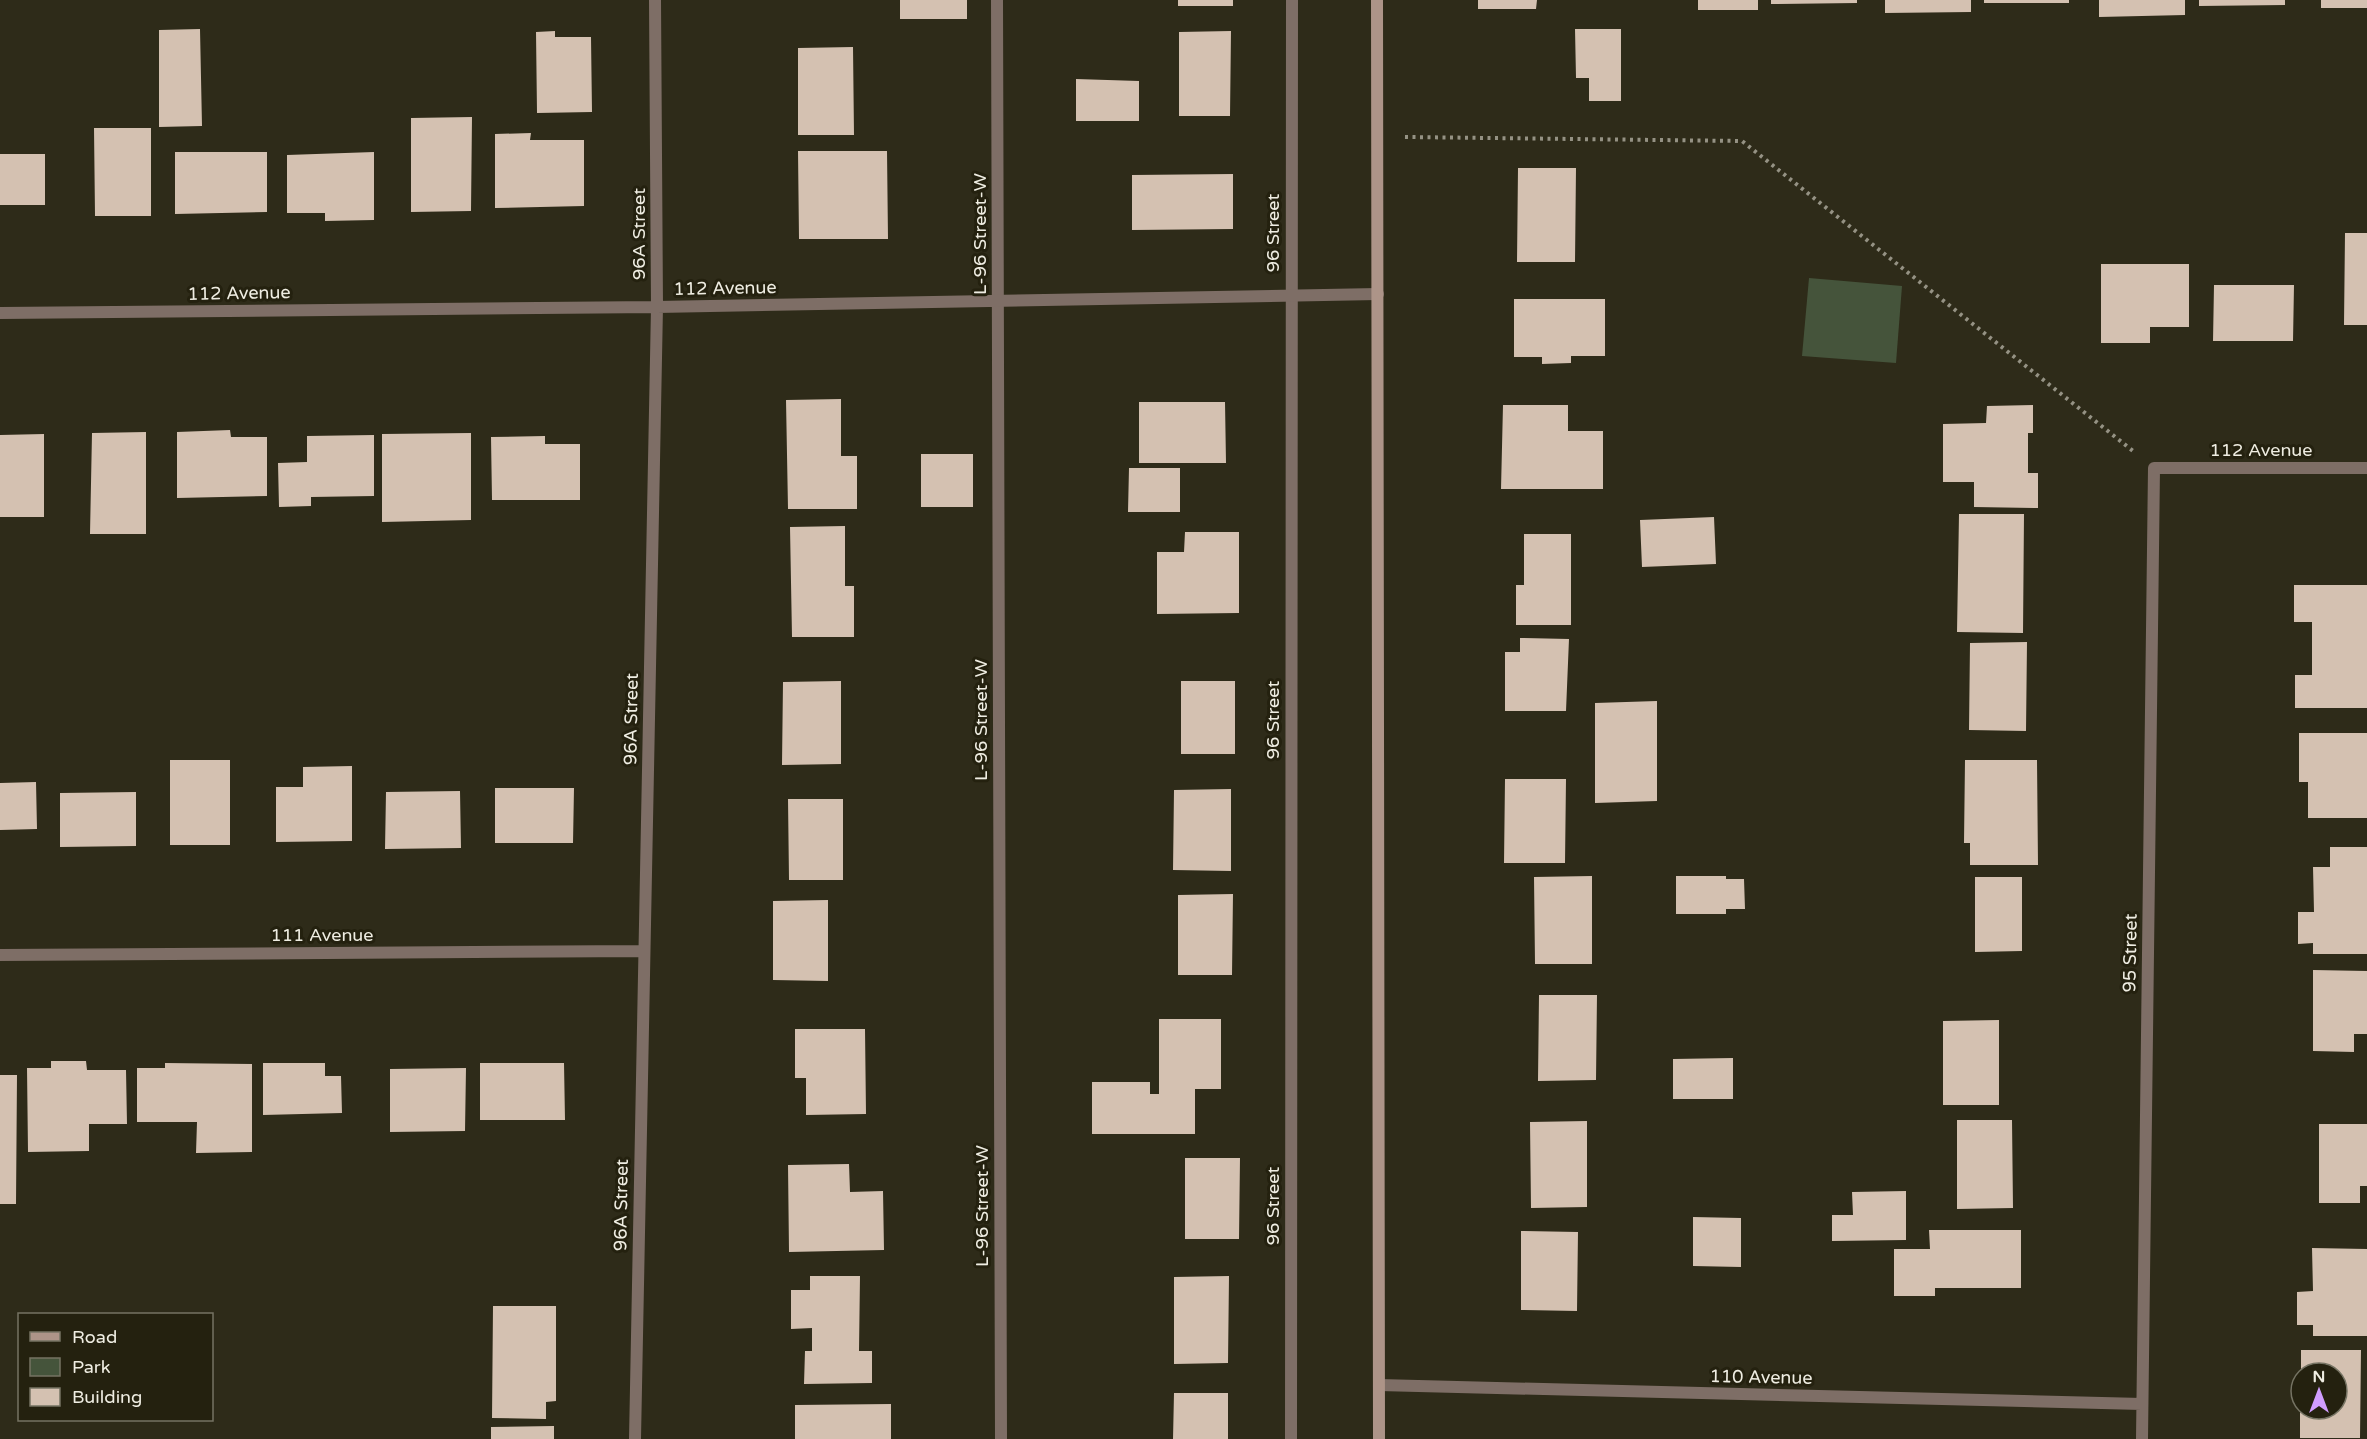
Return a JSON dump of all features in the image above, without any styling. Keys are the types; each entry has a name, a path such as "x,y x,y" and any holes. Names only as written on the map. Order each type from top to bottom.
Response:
{"street":[{"name":"96A Street","path":"635,1439 657,307 655,0"},
{"name":"L-96 Street-W","path":"997,0 1001,1439"},
{"name":"96 Street","path":"1291,1439 1292,0"},
{"path":"1377,0 1379,1439"},
{"name":"112 Avenue","path":"0,313 657,307 1378,294"},
{"name":"112 Avenue","path":"2154,468 2367,468"},
{"name":"95 Street","path":"2142,1439 2154,468"},
{"name":"111 Avenue","path":"0,955 644,951"},
{"name":"110 Avenue","path":"1379,1385 2142,1404"}],"path":[{"path":"1378,137 1742,141 2154,468"}],"green space":[{"path":"1809,278 1902,286 1896,363 1802,356"}],"building":[{"path":"900,0 967,0 967,19 900,19"},
{"path":"1178,0 1233,0 1233,6 1178,6"},
{"path":"1478,0 1537,0 1536,9 1478,9"},
{"path":"1698,0 1758,0 1758,10 1698,10"},
{"path":"1771,0 1857,0 1857,3 1771,4"},
{"path":"1885,0 1971,0 1971,12 1885,13"},
{"path":"1984,0 2069,0 2069,3 1984,3"},
{"path":"2099,0 2185,0 2185,15 2099,17"},
{"path":"2199,0 2285,0 2285,5 2199,6"},
{"path":"2321,0 2367,0 2367,8 2321,8"},
{"path":"200,29 202,126 159,127 159,30"},
{"path":"1575,29 1621,29 1621,101 1589,101 1589,78 1576,78"},
{"path":"555,31 555,37 591,37 592,112 537,113 536,32"},
{"path":"1231,31 1230,116 1179,116 1179,32"},
{"path":"853,47 854,135 798,135 798,48"},
{"path":"1076,79 1139,81 1139,121 1076,121"},
{"path":"472,117 471,211 411,212 411,118"},
{"path":"94,128 151,128 151,216 95,216"},
{"path":"531,133 530,140 584,140 584,206 495,208 495,134"},
{"path":"798,151 887,151 888,239 799,239"},
{"path":"175,152 267,152 267,212 175,214"},
{"path":"374,152 374,220 325,221 325,213 287,213 287,155"},
{"path":"0,154 45,154 45,205 0,205"},
{"path":"1518,168 1576,168 1575,262 1517,262"},
{"path":"1233,174 1233,229 1132,230 1132,175"},
{"path":"2345,233 2367,233 2367,325 2344,325"},
{"path":"2101,264 2189,264 2189,327 2150,327 2150,343 2101,343"},
{"path":"2214,285 2294,285 2293,341 2213,341"},
{"path":"1514,299 1605,299 1605,356 1571,356 1571,363 1542,364 1542,357 1514,357"},
{"path":"841,399 841,456 857,456 857,509 788,509 786,400"},
{"path":"1139,402 1225,402 1226,463 1139,463"},
{"path":"1503,405 1568,405 1568,431 1603,431 1603,489 1501,489"},
{"path":"2033,405 2033,433 2028,433 2028,473 2038,473 2038,508 1974,507 1974,482 1943,482 1943,424 1986,423 1987,406"},
{"path":"230,430 231,437 267,437 267,496 177,498 177,432"},
{"path":"146,432 146,534 90,534 92,433"},
{"path":"471,433 471,520 382,522 382,434"},
{"path":"44,434 44,517 0,517 0,435"},
{"path":"374,435 374,496 311,497 311,506 279,507 278,463 307,462 307,436"},
{"path":"545,436 545,444 580,444 580,500 492,500 491,437"},
{"path":"921,454 973,454 973,507 921,507"},
{"path":"1129,468 1180,468 1180,512 1128,512"},
{"path":"1959,514 2024,514 2023,633 1957,632"},
{"path":"1714,517 1716,564 1642,567 1640,520"},
{"path":"845,526 845,586 854,586 854,637 792,637 790,527"},
{"path":"1185,532 1239,532 1239,613 1157,614 1157,552 1184,552"},
{"path":"1524,534 1571,534 1571,625 1516,625 1516,585 1524,585"},
{"path":"2294,585 2367,585 2367,708 2295,708 2295,675 2312,675 2312,622 2294,622"},
{"path":"1520,638 1569,639 1566,711 1505,711 1505,652 1520,652"},
{"path":"2027,642 2026,731 1969,730 1970,643"},
{"path":"841,681 841,764 782,765 783,682"},
{"path":"1181,681 1235,681 1235,754 1181,754"},
{"path":"1657,701 1657,801 1595,803 1595,703"},
{"path":"2299,733 2367,733 2367,818 2308,818 2308,782 2299,782"},
{"path":"170,760 230,760 230,845 170,845"},
{"path":"1965,760 2037,760 2038,865 1970,865 1970,843 1964,843"},
{"path":"352,766 352,841 276,842 276,787 303,787 303,767"},
{"path":"1505,779 1566,779 1565,863 1504,863"},
{"path":"36,782 37,829 0,830 0,783"},
{"path":"495,788 574,788 573,843 495,843"},
{"path":"1231,789 1231,871 1173,870 1174,790"},
{"path":"460,791 461,848 385,849 386,792"},
{"path":"136,792 136,846 60,847 60,793"},
{"path":"788,799 843,799 843,880 789,880"},
{"path":"2330,847 2367,847 2367,954 2313,954 2313,943 2298,944 2298,912 2314,912 2313,867 2330,867"},
{"path":"1592,876 1592,964 1535,964 1534,877"},
{"path":"1676,876 1726,876 1726,879 1744,879 1745,909 1726,909 1726,914 1676,914"},
{"path":"1975,877 2022,877 2022,951 1975,952"},
{"path":"1233,894 1232,975 1178,975 1178,895"},
{"path":"828,900 828,981 773,980 773,901"},
{"path":"2313,970 2367,971 2367,1034 2354,1034 2354,1052 2313,1051"},
{"path":"1539,995 1597,995 1596,1080 1538,1081"},
{"path":"1159,1019 1221,1019 1221,1089 1195,1089 1195,1134 1092,1134 1092,1082 1150,1082 1150,1094 1159,1094"},
{"path":"1999,1020 1999,1105 1943,1105 1943,1021"},
{"path":"795,1029 865,1029 866,1114 806,1115 806,1078 795,1078"},
{"path":"1733,1058 1733,1099 1673,1099 1673,1059"},
{"path":"51,1061 86,1061 87,1070 126,1070 127,1124 89,1124 89,1151 28,1152 27,1068 51,1068"},
{"path":"165,1063 252,1064 252,1152 196,1153 197,1122 137,1122 137,1068 165,1068"},
{"path":"263,1063 325,1063 325,1076 341,1076 342,1113 263,1115"},
{"path":"480,1063 564,1063 565,1120 480,1120"},
{"path":"466,1068 465,1131 390,1132 390,1069"},
{"path":"0,1075 17,1075 16,1204 0,1204"},
{"path":"1957,1120 2012,1120 2013,1208 1957,1209"},
{"path":"1587,1121 1587,1207 1531,1208 1530,1122"},
{"path":"2319,1124 2367,1124 2367,1186 2360,1186 2360,1203 2319,1203"},
{"path":"1185,1158 1240,1158 1239,1239 1185,1239"},
{"path":"849,1164 850,1192 883,1191 884,1250 789,1252 788,1165"},
{"path":"1906,1191 1906,1240 1832,1241 1832,1215 1853,1215 1852,1192"},
{"path":"1693,1217 1741,1218 1741,1267 1693,1266"},
{"path":"1929,1230 2021,1230 2021,1288 1935,1288 1935,1296 1894,1296 1894,1249 1930,1249"},
{"path":"1521,1231 1578,1232 1577,1311 1521,1310"},
{"path":"2312,1248 2367,1249 2367,1336 2313,1336 2313,1325 2297,1325 2297,1292 2313,1291"},
{"path":"810,1276 860,1276 859,1351 872,1351 872,1383 804,1384 805,1351 812,1351 812,1328 791,1329 791,1290 810,1290"},
{"path":"1229,1276 1228,1363 1174,1364 1174,1277"},
{"path":"493,1306 556,1306 556,1401 546,1402 546,1419 492,1418"},
{"path":"2301,1350 2361,1350 2360,1438 2300,1438 2300,1421 2349,1421 2349,1361 2301,1361"},
{"path":"1174,1393 1228,1393 1228,1439 1173,1439"},
{"path":"891,1404 891,1439 795,1439 795,1405"},
{"path":"554,1426 554,1439 491,1439 491,1427"}]}
